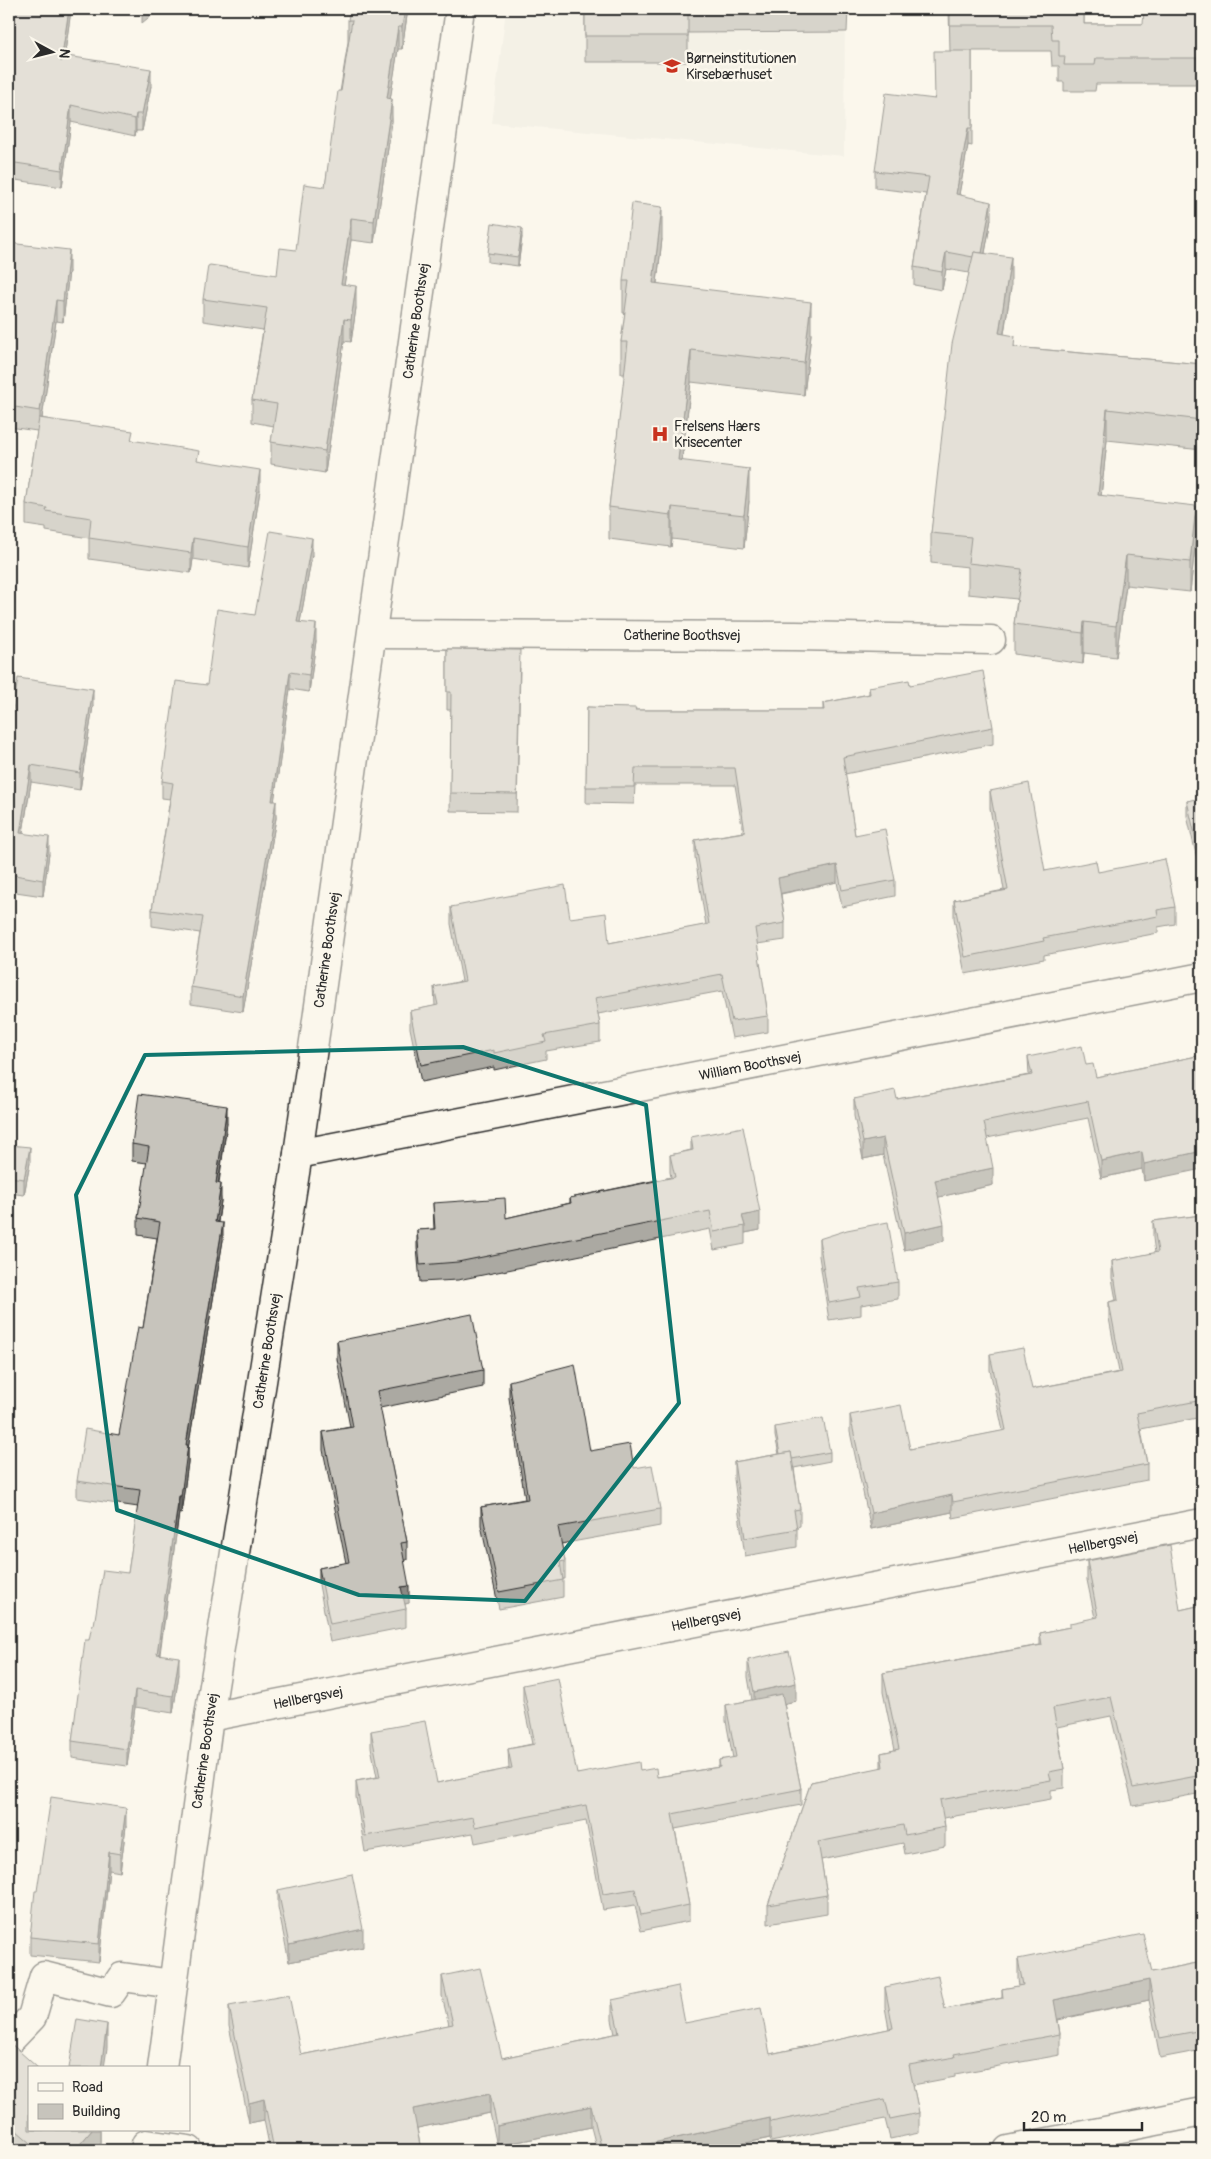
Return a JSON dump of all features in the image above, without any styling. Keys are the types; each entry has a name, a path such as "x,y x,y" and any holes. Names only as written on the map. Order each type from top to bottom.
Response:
{"street":[{"name":"Catherine Boothsvej","path":"162,2066 209,1717 298,1154 460,9"},
{"name":"Catherine Boothsvej","path":"373,634 786,636 991,640"},
{"name":"William Boothsvej","path":"298,1154 1202,977"},
{"name":"Hellbergsvej","path":"209,1717 1202,1524"},
{"path":"9,2041 32,2017 44,1976 112,1993 122,1977 173,1984"},
{"path":"1008,2150 1202,2112"},
{"path":"146,2141 189,2150"}],"highlighted area":[{"path":"463,1047 646,1105 679,1403 525,1601 359,1595 117,1510 76,1195 145,1055"}],"shaded area":[{"name":"Børneinstitutionen Kirsebærhuset","path":"506,9 845,9 844,156 492,123"}],"building":[{"path":"9,9 69,9 61,62 67,56 151,69 142,114 136,114 135,119 71,105 62,170 9,162"},
{"path":"350,9 405,9 402,27 398,27 387,98 392,99 374,221 351,218 341,284 356,286 351,320 344,319 325,451 271,442 277,404 252,400 267,308 203,299 208,266 277,275 280,248 296,250 304,184 325,187 338,91 341,91 352,20 348,20"},
{"path":"585,9 688,9 688,36 585,36"},
{"path":"950,9 1084,9 1084,24 1143,24 1144,9 1201,9 1198,58 1096,58 1095,65 1064,65 1065,56 1059,56 1059,40 1052,40 1051,25 950,25"},
{"path":"934,51 972,51 972,128 968,128 956,194 991,202 982,253 974,252 973,257 946,252 942,272 914,267 929,177 875,171 886,93 935,99"},
{"path":"632,203 662,207 653,283 811,302 804,363 691,350 678,460 749,469 744,515 672,507 671,515 609,507 628,342 621,342 629,281 623,281"},
{"path":"492,223 522,228 518,257 488,253"},
{"path":"9,243 69,250 63,301 56,300 40,411 9,406"},
{"path":"974,252 1011,257 999,333 1015,336 1014,347 1202,364 1202,420 1107,409 1098,495 1196,506 1190,562 1126,555 1116,626 1084,622 1083,633 1014,624 1022,569 968,563 971,537 931,533 952,344"},
{"path":"39,418 133,431 131,440 199,451 197,460 260,470 248,547 193,538 191,553 89,538 91,518 46,511 47,508 26,504"},
{"path":"1202,476 1202,537 1197,536"},
{"path":"270,531 312,538 297,622 316,624 309,675 290,672 272,801 276,801 243,996 191,987 203,917 152,910 173,783 162,781 176,681 207,685 217,609 255,615"},
{"path":"9,584 14,585 9,621"},
{"path":"447,649 520,650 517,794 450,793 451,692 447,692"},
{"path":"983,671 993,727 843,757 855,835 885,829 895,880 842,890 837,865 778,878 785,923 755,928 768,1016 732,1021 722,974 595,998 600,1025 544,1035 546,1042 494,1053 494,1050 421,1065 410,1011 438,1005 434,987 465,981 451,907 565,885 570,918 606,913 609,943 709,924 695,840 745,832 735,768 635,768 634,787 586,787 587,707 636,708 635,710 824,710 823,703 870,694 869,687 909,680 910,685"},
{"path":"18,678 93,689 80,773 31,765 20,833 49,837 43,880 9,874 9,709 13,710"},
{"path":"1029,783 1045,871 1096,861 1098,872 1165,859 1175,907 1157,910 1158,916 1043,938 1044,941 965,957 954,900 1008,890 990,791"},
{"path":"1202,798 1202,851 1199,852 1187,801"},
{"path":"1082,1046 1086,1065 1093,1064 1096,1077 1202,1055 1202,1151 1144,1164 1142,1152 1101,1161 1088,1101 984,1122 993,1168 935,1180 944,1224 904,1233 883,1138 863,1142 854,1099 895,1090 897,1099 1032,1075 1028,1057"},
{"path":"139,1094 227,1106 216,1183 221,1184 215,1222 223,1223 186,1445 188,1445 181,1496 179,1496 157,1654 179,1657 173,1696 135,1690 127,1749 72,1741 85,1640 89,1640 92,1625 94,1625 103,1570 128,1573 140,1490 77,1481 85,1429 119,1435 138,1327 143,1328 160,1222 138,1218 149,1147 132,1144"},
{"path":"743,1127 760,1212 742,1216 745,1226 714,1232 710,1211 458,1262 420,1265 417,1230 435,1229 433,1203 505,1198 506,1218 571,1203 570,1198 675,1177 670,1155 693,1150 691,1137"},
{"path":"9,1145 30,1147 24,1179 9,1177"},
{"path":"1202,1215 1202,1400 1137,1413 1147,1464 953,1502 952,1495 871,1513 850,1415 901,1405 910,1449 1006,1430 990,1354 1023,1348 1032,1389 1122,1372 1109,1302 1118,1300 1112,1261 1158,1252 1153,1221"},
{"path":"888,1222 898,1282 859,1288 861,1297 829,1303 819,1239 847,1230"},
{"path":"472,1314 483,1370 377,1391 407,1542 401,1543 409,1586 401,1587 406,1609 330,1624 319,1568 349,1562 323,1432 353,1427 337,1341"},
{"path":"575,1364 590,1451 630,1444 634,1468 652,1465 660,1509 558,1527 565,1561 560,1562 563,1580 499,1592 481,1507 528,1499 509,1381"},
{"path":"823,1418 830,1452 792,1459 791,1452 780,1454 775,1427"},
{"path":"791,1452 800,1509 794,1510 797,1529 745,1538 734,1462"},
{"path":"1170,1545 1180,1610 1202,1605 1202,1775 1133,1788 1111,1697 1053,1708 1064,1769 1049,1772 1051,1780 940,1800 945,1827 905,1835 903,1825 818,1842 827,1895 768,1905 811,1782 883,1767 881,1753 899,1749 883,1673 1042,1645 1040,1633 1070,1627 1070,1623 1098,1617 1087,1561"},
{"path":"789,1651 796,1683 754,1692 748,1660"},
{"path":"558,1678 577,1774 639,1762 640,1771 656,1768 657,1777 720,1767 719,1760 736,1757 726,1705 782,1694 801,1789 672,1814 689,1905 641,1915 635,1889 603,1894 586,1805 475,1827 473,1817 365,1836 356,1781 380,1777 371,1731 425,1721 437,1783 512,1768 508,1749 535,1744 523,1685"},
{"path":"51,1797 126,1808 120,1854 109,1852 99,1944 30,1937 35,1891 37,1891"},
{"path":"352,1874 363,1929 289,1945 278,1890"},
{"path":"1143,1934 1152,1972 1202,1962 1202,2030 1160,2038 1149,1980 1054,2000 1060,2034 954,2054 955,2057 909,2065 919,2113 890,2119 885,2099 771,2122 770,2118 620,2150 602,2150 591,2106 497,2126 490,2093 413,2109 421,2150 274,2150 264,2099 249,2103 229,2006 289,1995 301,2055 453,2024 442,1976 480,1968 502,2058 619,2033 612,2000 678,1986 685,2023 761,2008 770,2054 893,2028 885,1987 938,1976 945,2009 1003,1998 1002,1989 1023,1985 1018,1959"},
{"path":"77,2019 107,2024 101,2066 69,2066"},
{"path":"9,2042 36,2066 28,2066 28,2132 90,2132 75,2150 39,2150 9,2124"}],"place":[{"name":"Børneinstitutionen Kirsebærhuset","path":"672,66"},
{"name":"Frelsens Hærs Krisecenter","path":"660,434"}]}
